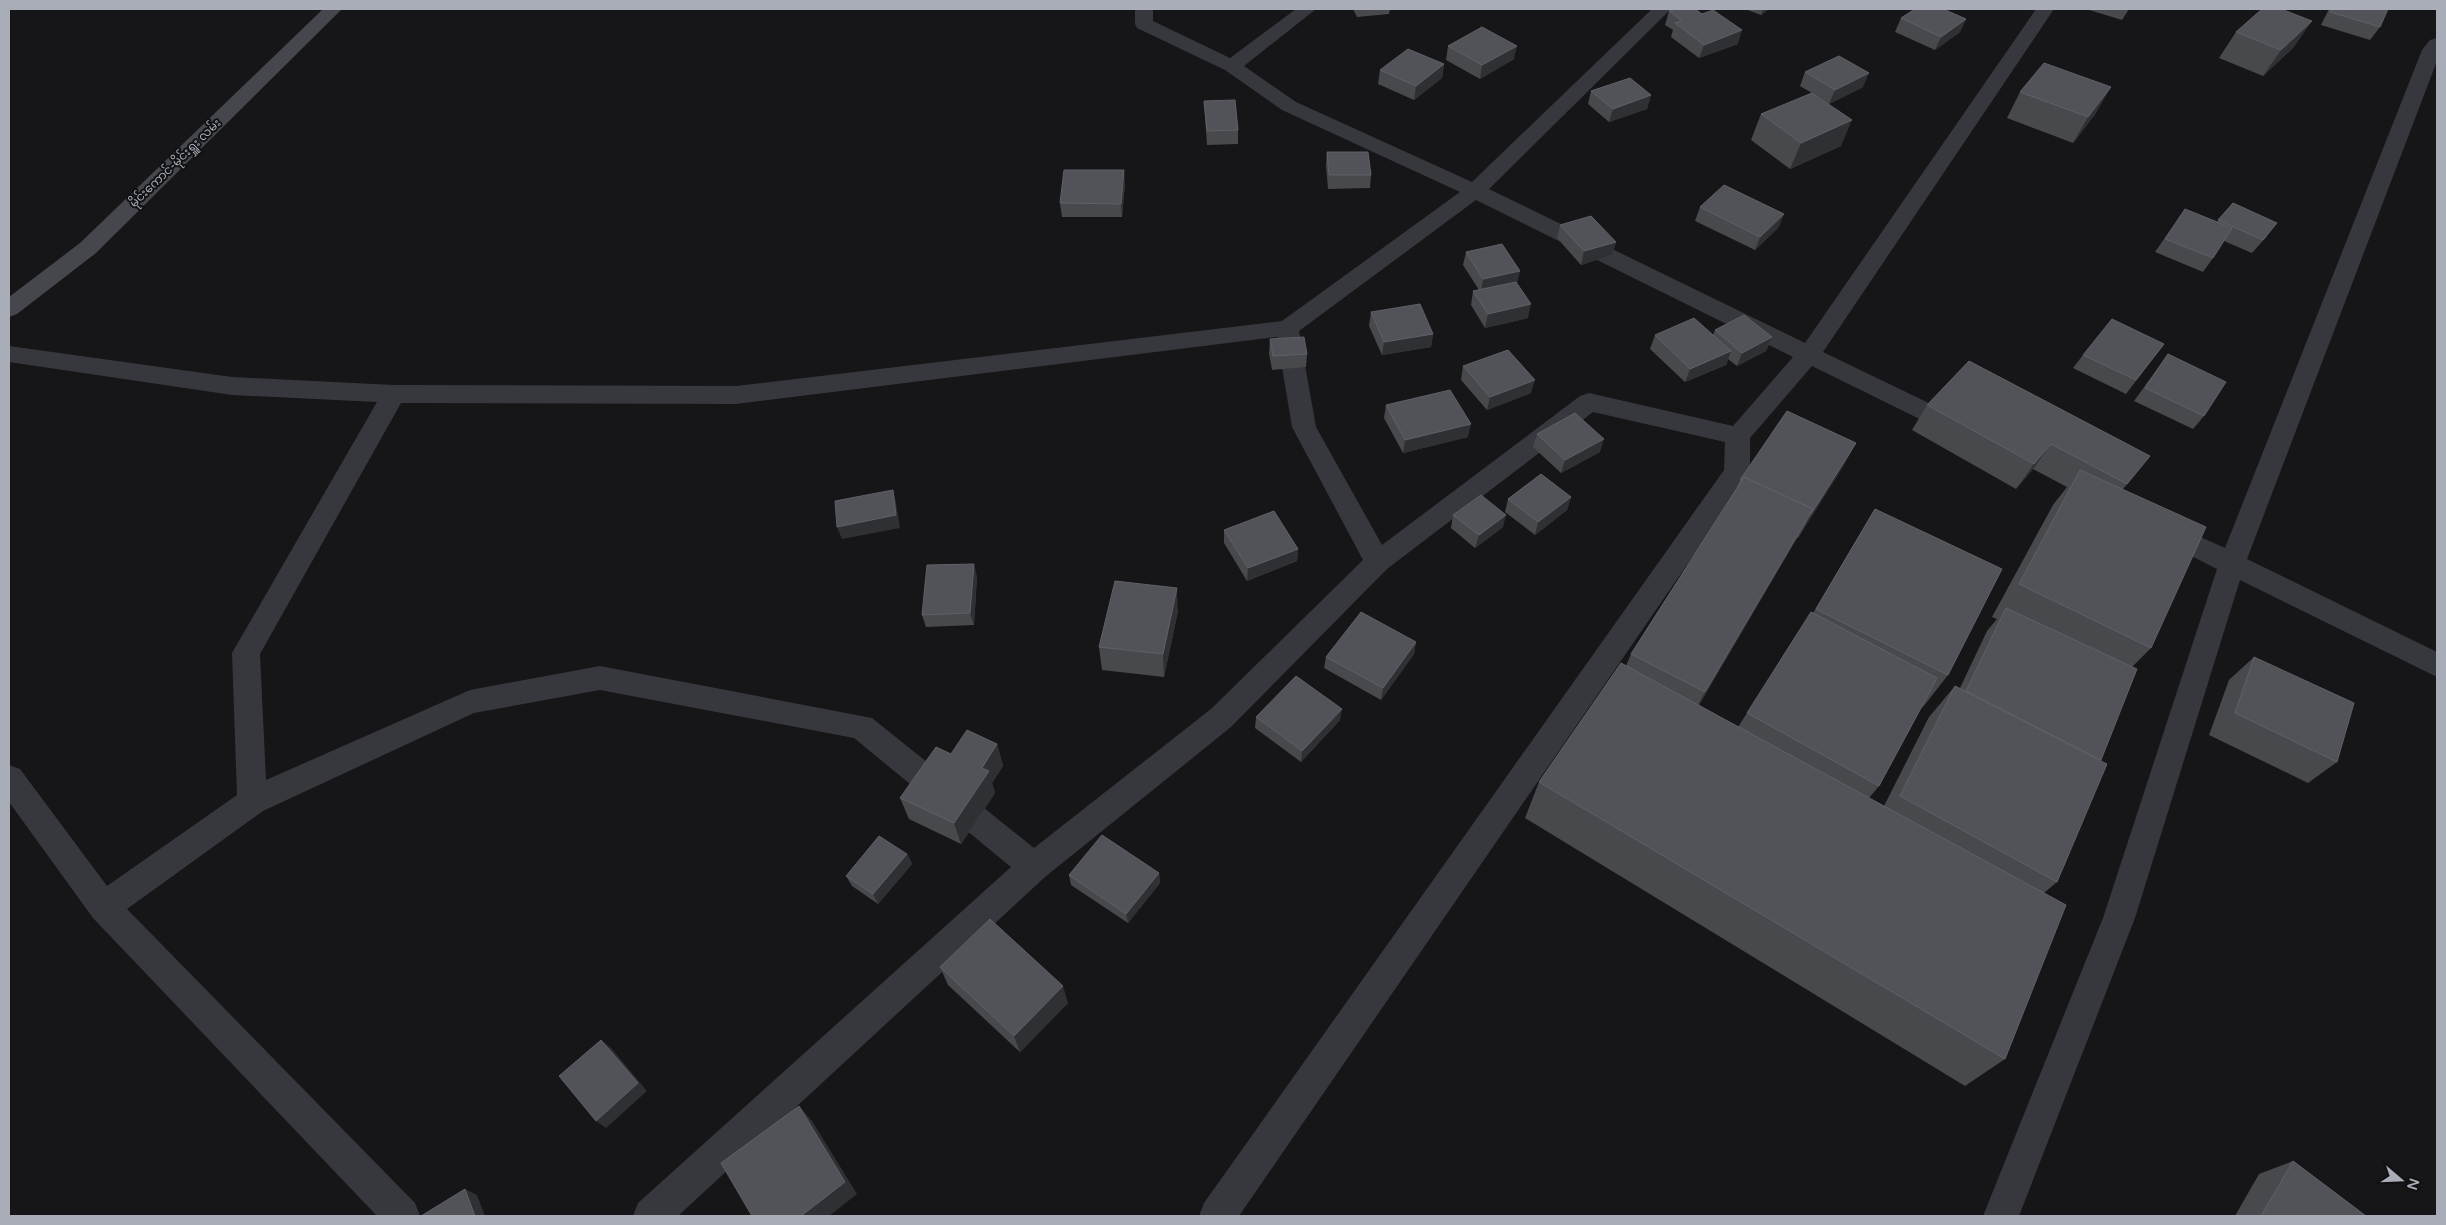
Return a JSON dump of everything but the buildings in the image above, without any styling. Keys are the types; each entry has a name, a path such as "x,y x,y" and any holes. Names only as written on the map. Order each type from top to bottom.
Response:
{"main road":[{"name":"မိုင်းကောင်-မိုင်းရှူး လမ်း","path":"9,309 88,248 334,9"}],"street":[{"path":"1144,9 1144,24 1232,66 1289,106 1475,191 1810,353 1977,437"},
{"path":"1232,66 1307,9"},
{"path":"9,354 232,386 394,394 736,395 1288,328 1475,191 1662,9"},
{"path":"1217,1216 1737,472 1738,436 1810,353 2045,9"},
{"path":"2001,1216 2119,918 2232,564 2432,50 2437,44"},
{"path":"1288,328 1304,427 1378,562"},
{"path":"252,801 246,653 394,394"},
{"path":"651,1216 1034,867 1221,718 1378,562 1589,402 1738,436"},
{"path":"2144,520 2437,665"},
{"path":"104,907 252,801 470,702 600,678 862,727 1034,867"},
{"path":"9,778 104,907 402,1216"}]}
